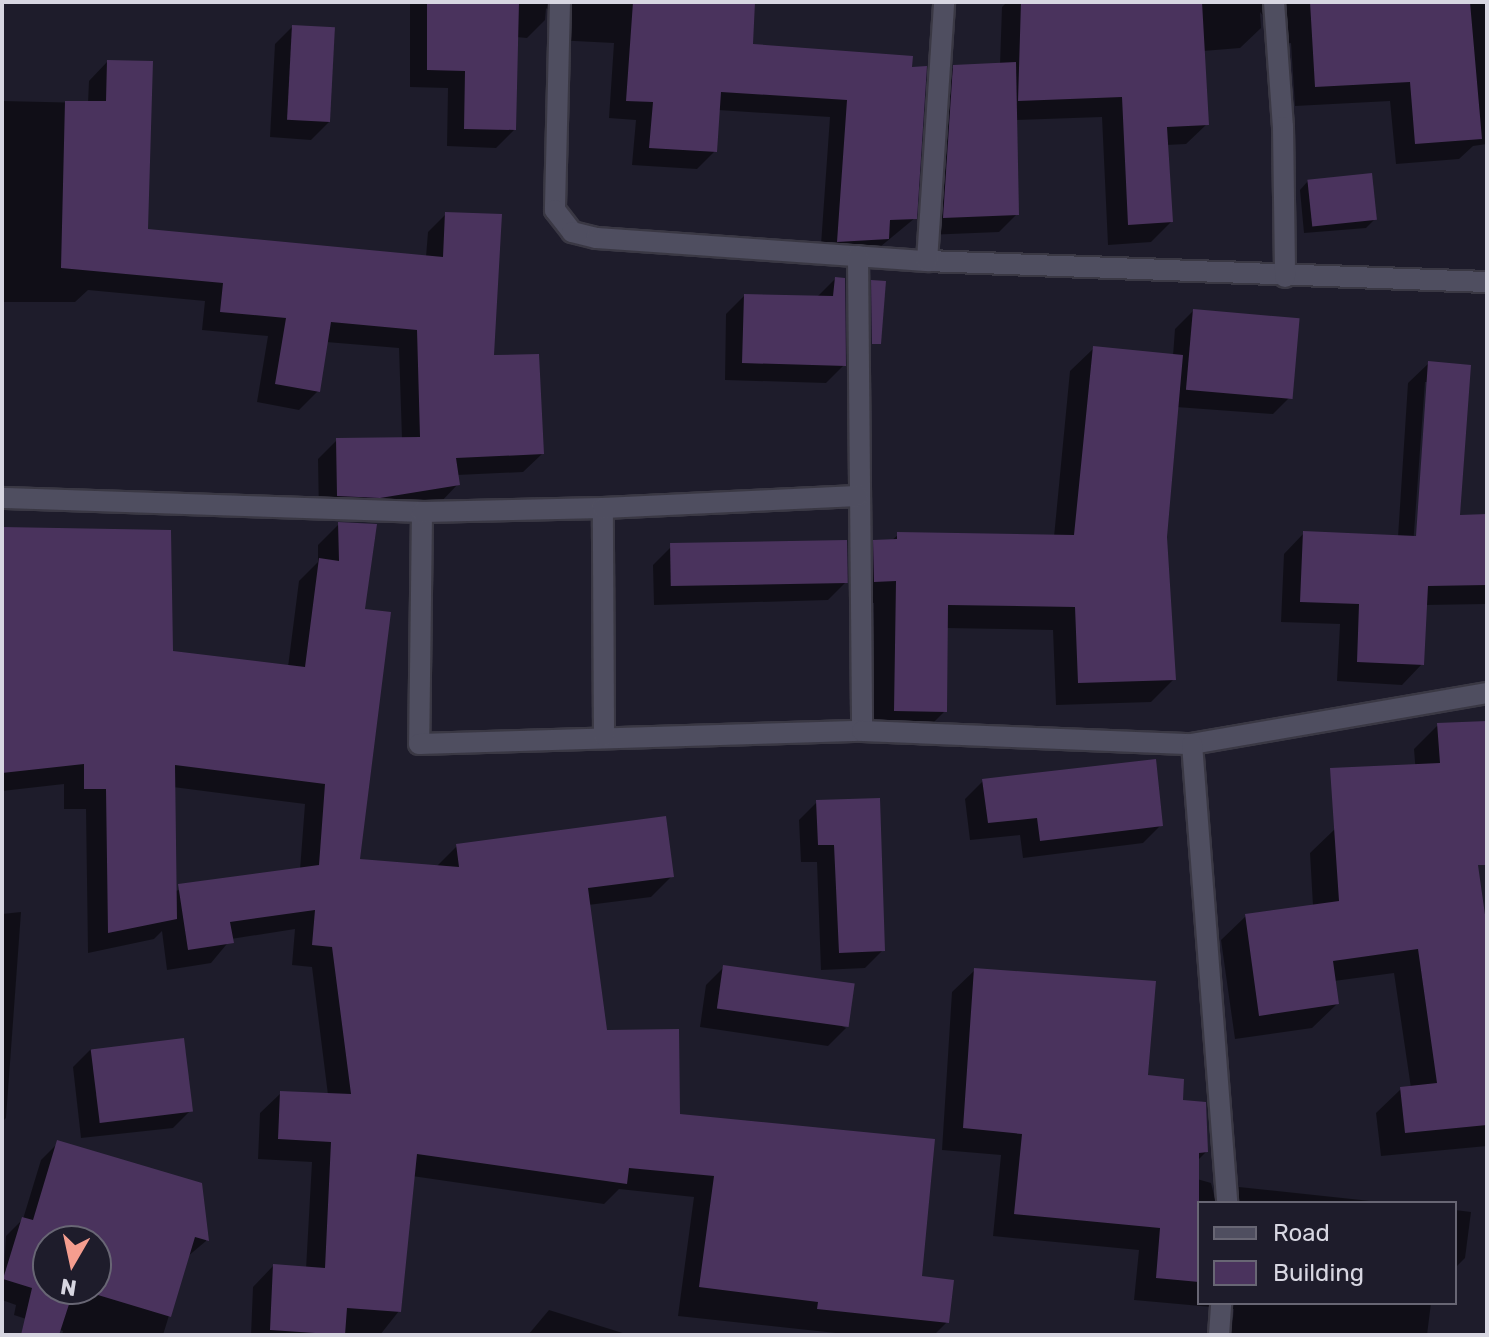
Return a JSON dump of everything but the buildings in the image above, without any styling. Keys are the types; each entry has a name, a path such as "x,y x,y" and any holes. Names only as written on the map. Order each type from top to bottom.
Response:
{"street":[{"path":"560,2 555,210 572,232 596,238 927,261 1285,277 1487,282"},
{"path":"927,261 944,2"},
{"path":"1274,2 1283,127 1285,277"},
{"path":"858,256 862,731"},
{"path":"2,498 422,512 603,508 858,496"},
{"path":"603,508 604,736"},
{"path":"422,512 419,744 604,736 862,731 1192,744 1487,693"},
{"path":"1192,744 1227,1201"},
{"path":"1219,1335 1221,1305"}]}
